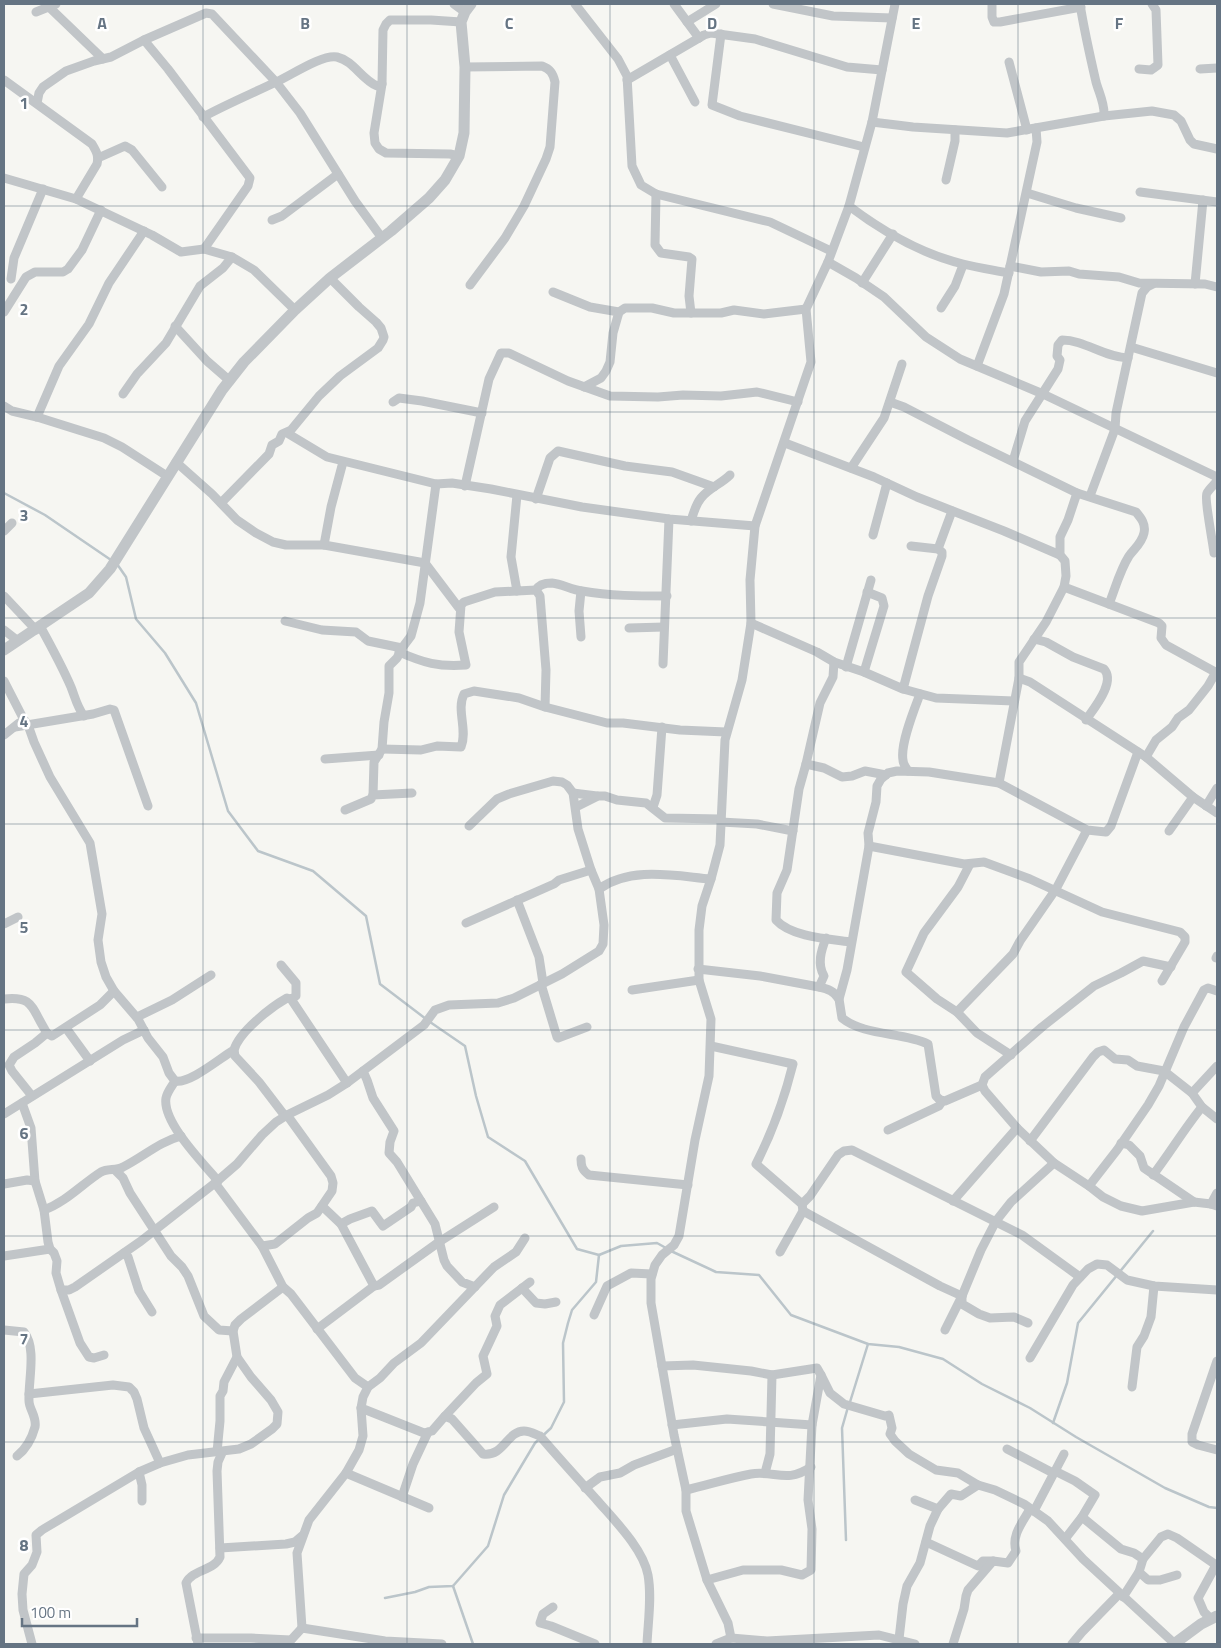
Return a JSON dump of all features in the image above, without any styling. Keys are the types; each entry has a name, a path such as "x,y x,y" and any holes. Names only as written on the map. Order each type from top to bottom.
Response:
{"street":[{"path":"454,4 466,13"},
{"path":"576,4 618,59 627,76 632,166 641,185 656,194 770,222 831,251"},
{"path":"674,4 699,38"},
{"path":"687,22 716,4"},
{"path":"773,4 833,16 892,18"},
{"path":"731,1638 728,1623 707,1580 686,1511 686,1490 672,1425 651,1303 651,1279 655,1265 662,1255 674,1245 680,1230 695,1140 709,1076 711,1019 698,980 702,906 720,845 726,732 742,680 751,623 750,580 755,526 811,362 806,309 828,262 849,206 872,122 895,4"},
{"path":"992,4 994,22 1080,5 1099,94 1104,106 1104,116"},
{"path":"1139,70 1151,70 1158,65 1156,10 1152,4"},
{"path":"36,12 52,5 103,59"},
{"path":"36,103 43,87 66,71 111,57 206,12 212,14 276,82 300,113 338,174 382,238"},
{"path":"4,650 89,594 110,569 176,462 244,362 295,310 330,278 382,238 429,198 445,180 458,156 464,133 466,13"},
{"path":"458,156 450,154 386,153 379,149 375,142 374,133 382,84 383,30 386,24 390,20 431,20 466,13"},
{"path":"627,80 711,33 755,39 847,67 882,70"},
{"path":"721,34 712,104 740,116 864,147"},
{"path":"144,40 250,178 248,186 204,249"},
{"path":"670,55 696,102"},
{"path":"203,117 324,58 334,56 346,60 371,83 377,86 382,84"},
{"path":"977,366 1004,294 1038,142 1031,129 1009,62"},
{"path":"465,67 542,66 548,68 555,82 550,147 546,158 524,206 505,238 470,285"},
{"path":"1200,69 1217,68"},
{"path":"4,80 52,117 92,144 98,158 97,164 76,199"},
{"path":"872,122 913,128 1007,133 1104,116 1152,111 1164,112 1181,121 1190,140 1194,144 1217,149"},
{"path":"946,180 955,141 955,130"},
{"path":"98,158 126,146 132,150 162,187"},
{"path":"272,220 282,216 338,174"},
{"path":"4,178 76,199 144,231 180,252 204,249 232,257 254,270 295,310"},
{"path":"22,283 8,278 14,258 42,189"},
{"path":"1140,192 1217,202"},
{"path":"656,194 655,245 661,253 692,259 689,296 691,313"},
{"path":"1027,194 1121,218"},
{"path":"1195,284 1203,200"},
{"path":"849,206 867,220 893,234 934,254 963,265 1041,272 1069,271 1079,274 1119,277 1139,283 1205,284 1217,287"},
{"path":"4,312 26,278 35,272 63,272 68,269 82,250 101,210"},
{"path":"38,417 60,366 89,324 109,283 144,231"},
{"path":"862,283 893,234"},
{"path":"123,394 137,374 166,343 200,286 232,257"},
{"path":"828,262 884,298 926,337 960,358 1043,394 1217,479 1206,496 1214,553"},
{"path":"940,308 955,286 963,265"},
{"path":"221,503 266,458 272,445 279,441 282,434 292,430 319,396 340,376 378,348 383,340 381,328 376,322 330,278"},
{"path":"1090,496 1115,429 1116,413 1142,293 1139,283"},
{"path":"1142,293 1153,284"},
{"path":"553,292 590,307 619,312"},
{"path":"584,387 601,378 606,371 610,362 613,333 619,312 625,308 652,308 674,313 721,313 734,310 764,314 806,309"},
{"path":"175,326 207,362 230,381"},
{"path":"1013,461 1025,421 1058,369 1060,360 1057,356 1058,345 1062,340 1091,346 1100,352 1115,357 1128,358"},
{"path":"1131,347 1217,373"},
{"path":"465,486 489,380 500,353 510,354 600,394 658,397 684,395 720,396 757,392 798,402"},
{"path":"850,468 884,418 902,364"},
{"path":"600,394 601,378"},
{"path":"393,402 400,398 482,413"},
{"path":"890,402 904,407 1077,493 1136,512 1145,526 1144,534 1138,546 1129,557 1109,604"},
{"path":"4,406 12,411 38,417 104,438 122,447 167,476"},
{"path":"287,433 327,458 436,484 491,489 517,495 669,519 755,526"},
{"path":"784,443 887,483 1060,555 1065,561 1066,576 1064,586 1046,622 1019,662 1019,678 999,782"},
{"path":"536,498 550,458 558,451 626,466 672,472 714,487"},
{"path":"176,462 237,520 273,542 286,545 324,545 425,563 460,608"},
{"path":"324,545 343,462"},
{"path":"691,521 701,498 714,487 722,484 730,475"},
{"path":"873,535 887,483"},
{"path":"345,810 371,799 374,795 374,762 381,752 389,693 389,666 397,658 411,636 420,603 436,484"},
{"path":"1060,555 1060,537 1077,493"},
{"path":"517,495 511,557 517,591"},
{"path":"938,549 952,511"},
{"path":"663,664 669,519"},
{"path":"4,531 12,522"},
{"path":"903,690 928,596 942,556 942,552 938,549 911,546"},
{"path":"846,667 871,580"},
{"path":"285,621 322,630 356,632 368,641 401,650 423,663 446,666 466,665 459,632 460,608 464,602 496,592 536,590 542,584 554,583 581,591 624,596 667,596"},
{"path":"1064,586 1159,623 1162,626 1161,638 1166,645 1216,673 1189,710 1156,740 1146,757"},
{"path":"536,590 540,596 541,623 544,636 546,670 545,707"},
{"path":"581,591 579,611 581,637"},
{"path":"864,672 884,606 882,598 867,592"},
{"path":"4,596 38,628 57,656 71,686 79,714"},
{"path":"751,623 817,652 834,662 864,672 903,690 936,698 1014,701"},
{"path":"629,628 664,627"},
{"path":"4,630 18,641"},
{"path":"1034,639 1053,644 1074,657 1107,672 1106,688 1086,720"},
{"path":"834,662 833,677 820,703 799,789 787,870 777,893 776,920 782,927 797,932 852,942"},
{"path":"1019,678 1030,682 1086,720 1146,757 1193,797 1217,813"},
{"path":"4,681 26,722 50,777 90,843 102,914 98,940 101,962 106,977 114,991 137,1016 144,1030 163,1057 169,1073 175,1081 180,1082 193,1076 234,1050 241,1036 276,1004 296,996 296,983 281,964"},
{"path":"325,759 381,752 421,750 436,746 461,747 464,740 461,700 464,694 474,691 519,698 545,707 607,723 726,732"},
{"path":"908,771 903,761 903,752 920,694"},
{"path":"4,735 26,722 110,708 114,710 148,806"},
{"path":"653,807 657,795 662,727"},
{"path":"1138,752 1106,832 1088,830 999,782 929,772 908,771 898,771 881,779 877,786 876,802 868,833 869,846 852,942 839,998 842,1018 847,1022 917,1039 928,1044 936,1096 940,1100 945,1101 982,1085 985,1077 1042,1027 1094,986 1143,961 1170,967"},
{"path":"806,764 824,768 842,777 852,776 865,771 886,775"},
{"path":"60,1290 70,1290 75,1287 155,1230 216,1182 236,1164 262,1134 286,1116 328,1095 363,1071 427,1022 435,1010 450,1005 498,1003 514,998 562,974 599,951 603,944 604,925 599,889 578,829 573,793 567,785 562,782 553,781 497,799 469,826"},
{"path":"1206,806 1217,788"},
{"path":"374,795 412,792"},
{"path":"573,793 646,803 665,818 757,824 793,831"},
{"path":"576,807 598,796"},
{"path":"1169,831 1193,797"},
{"path":"957,1012 1013,954 1056,889 1088,830"},
{"path":"869,846 970,864 984,862 1056,889 1072,899 1102,912 1180,932 1185,937 1185,942 1162,981"},
{"path":"970,864 958,887 924,933 906,972 937,999 957,1012 977,1033 1011,1055"},
{"path":"466,923 560,880 591,870"},
{"path":"599,889 608,882 626,877 653,874 711,879"},
{"path":"517,900 539,957 542,983 558,1038 587,1027"},
{"path":"4,924 18,917"},
{"path":"819,987 824,976 820,954 826,938"},
{"path":"698,969 760,976 829,989 839,998"},
{"path":"137,1016 172,1000 210,975"},
{"path":"632,990 698,980"},
{"path":"1089,1186 1121,1143 1159,1086 1184,1027 1204,990 1208,988 1217,991"},
{"path":"4,999 24,999 29,1003 47,1033 52,1036 100,1005 114,991"},
{"path":"291,999 347,1082"},
{"path":"66,1028 90,1061"},
{"path":"4,1114 122,1040 144,1030"},
{"path":"32,1096 7,1063 47,1033"},
{"path":"711,1046 793,1064 783,1102 770,1137 756,1164 803,1207 940,1286 962,1296"},
{"path":"234,1050 235,1056 286,1116 331,1176 333,1183 332,1191 317,1213 275,1244 262,1246"},
{"path":"1030,1141 1098,1052 1104,1050 1114,1058 1128,1060 1137,1066 1164,1071 1192,1093 1202,1107 1217,1119"},
{"path":"1192,1093 1217,1066"},
{"path":"363,1071 373,1098 394,1131 390,1142 390,1153 435,1224 447,1266 462,1282 475,1287"},
{"path":"175,1081 166,1099 168,1111 181,1136 262,1246 283,1287 292,1294 355,1378 368,1387"},
{"path":"982,1085 985,1091 1030,1141 1054,1163 1089,1186 1103,1198 1121,1206 1142,1211 1194,1202 1214,1205 1217,1193"},
{"path":"888,1130 939,1106 940,1100"},
{"path":"22,1103 30,1128 35,1181 44,1210 48,1242 57,1262 56,1274 60,1290 80,1343 88,1357 104,1356"},
{"path":"1153,1175 1175,1146 1183,1130 1202,1107"},
{"path":"953,1200 1017,1128"},
{"path":"44,1210 57,1205 104,1170 115,1170 123,1167 160,1144 181,1136"},
{"path":"1121,1143 1132,1148 1140,1156 1144,1168 1194,1202"},
{"path":"780,1252 803,1207 838,1155 844,1151 852,1150 1022,1235 1080,1277"},
{"path":"582,1159 581,1166 589,1174 688,1185"},
{"path":"945,1330 996,1221 1011,1202 1054,1163"},
{"path":"115,1170 123,1178 130,1194 171,1256 188,1276 204,1316 219,1330 233,1330"},
{"path":"4,1184 27,1180 35,1181"},
{"path":"341,1224 372,1211 383,1226 411,1207 413,1203 421,1201"},
{"path":"322,1206 341,1224 374,1286"},
{"path":"317,1329 374,1286 379,1285 439,1242 494,1207"},
{"path":"297,1644 300,1631 297,1553 309,1520 346,1473 359,1450 362,1436 361,1408 363,1397 368,1387 380,1378 394,1363 422,1343 494,1267 516,1252 525,1238"},
{"path":"4,1256 50,1249"},
{"path":"124,1253 128,1257 139,1291 152,1312"},
{"path":"1030,1358 1080,1277 1097,1264 1107,1265 1127,1280 1154,1286 1217,1290"},
{"path":"594,1315 607,1286 631,1274 652,1274"},
{"path":"361,1408 424,1432 432,1431 476,1383 487,1374 483,1356 497,1326 495,1316 500,1305 530,1282"},
{"path":"1132,1387 1138,1347 1150,1317 1154,1286"},
{"path":"32,1644 22,1610 22,1594 24,1574 32,1565 37,1552 36,1535 139,1472 160,1463 188,1455 239,1449 252,1444 272,1429 278,1419 278,1412 271,1400 237,1357 233,1330 241,1319 283,1287"},
{"path":"522,1288 536,1303 556,1302"},
{"path":"962,1296 962,1304 979,1314 990,1318 1014,1318 1028,1324"},
{"path":"4,1330 21,1330 31,1344 29,1403 35,1426 26,1449 17,1456"},
{"path":"237,1357 224,1382 223,1391 220,1396 220,1452 217,1472 220,1557 218,1562 189,1577 186,1583 197,1641 251,1638 291,1640 300,1631"},
{"path":"1217,1361 1216,1371 1192,1434 1192,1442 1217,1450"},
{"path":"662,1366 693,1365 772,1375 817,1368 830,1393 844,1404 885,1416 889,1415 892,1428 890,1434 909,1454 936,1470 958,1473 978,1486 995,1490 1048,1521 1083,1559 1175,1644 1201,1624 1214,1618"},
{"path":"765,1473 770,1454 772,1375"},
{"path":"707,1580 743,1570 781,1570 802,1575 811,1570 812,1529 808,1500 812,1425 821,1375"},
{"path":"29,1394 113,1385 129,1387 137,1399 144,1428 160,1463"},
{"path":"445,1416 452,1420 483,1454 492,1454 500,1450 514,1435 520,1432 526,1431 541,1437 619,1526 636,1549 645,1566 648,1576 649,1600 647,1644"},
{"path":"672,1425 727,1419 812,1425"},
{"path":"402,1497 412,1464 428,1432"},
{"path":"1007,1448 1075,1481 1095,1495 1082,1517 1065,1539"},
{"path":"585,1488 600,1477 620,1473 634,1465 677,1449"},
{"path":"926,1542 978,1566 983,1561 1008,1562 1016,1550 1014,1538 1064,1454"},
{"path":"686,1490 750,1474 765,1473 783,1476 800,1474 811,1467"},
{"path":"139,1472 142,1485 142,1501"},
{"path":"346,1473 429,1508"},
{"path":"800,1474 809,1481"},
{"path":"899,1639 902,1604 907,1586 920,1563 930,1526 938,1509 951,1494 961,1496 978,1486"},
{"path":"915,1500 938,1509"},
{"path":"1082,1517 1121,1549 1134,1553 1143,1559"},
{"path":"1072,1644 1121,1595 1139,1572 1143,1559 1161,1537 1168,1534 1177,1538 1216,1565 1198,1598 1204,1612 1214,1618"},
{"path":"220,1548 290,1543 296,1542 302,1536"},
{"path":"953,1644 968,1590 993,1561"},
{"path":"1139,1572 1148,1580 1160,1580 1177,1575"},
{"path":"553,1607 543,1614 540,1623 595,1644"},
{"path":"300,1631 385,1641 442,1644"},
{"path":"716,1644 731,1638 767,1641 805,1640 852,1635 884,1640 899,1639 915,1644"}],"waterway":[{"path":"4,493 45,515 111,560"},
{"path":"117,564 126,577 136,619 165,653 196,703 228,811 258,851 313,871 366,916 380,984 426,1019"},
{"path":"430,1022 465,1046 476,1096 488,1137 525,1161 577,1249 599,1255 621,1246 657,1243 666,1248"},
{"path":"1053,1423 1067,1383 1078,1323 1153,1231"},
{"path":"671,1251 716,1272 759,1275 791,1315 868,1344 899,1347 943,1359 982,1384 1030,1408 1165,1488 1209,1507 1217,1508"},
{"path":"385,1598 429,1587 453,1586 488,1546 504,1495 535,1443 551,1428 564,1402 563,1343 572,1310 596,1282 599,1255"},
{"path":"850,1402 868,1344"},
{"path":"846,1540 842,1428 848,1407"},
{"path":"453,1586 473,1644"}]}
